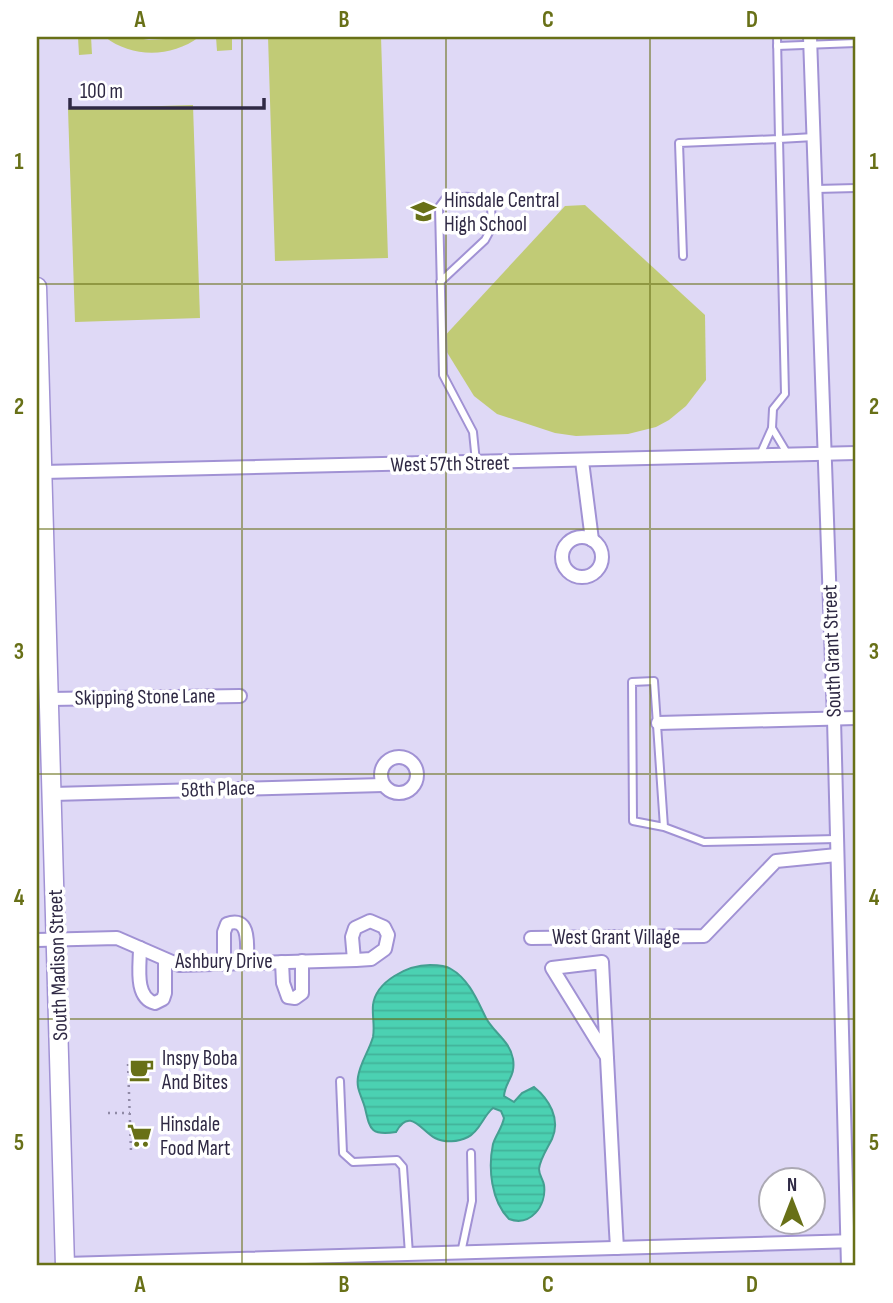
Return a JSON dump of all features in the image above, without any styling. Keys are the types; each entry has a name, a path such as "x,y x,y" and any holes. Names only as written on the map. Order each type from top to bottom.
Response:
{"street":[{"name":"South Grant Street","path":"810,41 834,719 836,855 852,1242 848,1266"},
{"name":"South Madison Street","path":"37,287 65,1265"},
{"name":"West 57th Street","path":"43,472 476,464 856,453"},
{"path":"582,461 592,540"},
{"name":"Skipping Stone Lane","path":"50,699 240,696"},
{"path":"658,723 856,718"},
{"name":"58th Place","path":"53,794 383,785"},
{"name":"West Grant Village","path":"531,938 704,936 776,861 836,855"},
{"path":"224,963 224,932 227,924 235,921 246,929 247,962"},
{"name":"Ashbury Drive","path":"37,940 107,937 128,942 165,961 179,965 354,960"},
{"path":"140,948 141,987 144,998 148,1001 155,1003 163,999 165,961"},
{"path":"282,962 285,993 288,997 295,998 302,993 302,961"},
{"path":"607,1057 552,968 602,962 607,1057 617,1248"},
{"path":"65,1265 390,1260 409,1254 852,1242"}],"lane":[{"path":"760,456 772,428 773,409 785,394 777,37"},
{"path":"777,46 810,41 856,43"},
{"path":"683,257 679,143 814,137"},
{"path":"816,189 856,188"},
{"path":"440,282 485,240 492,227 491,206 482,198 462,196 445,199 439,207 440,282 443,375 473,432 476,464"},
{"path":"772,428 788,455"},
{"path":"664,827 654,681 632,682 633,821 664,827 704,842 836,839"},
{"path":"340,1081 343,1153 353,1162 397,1160 403,1167 409,1254"},
{"path":"461,1253 472,1201 471,1153"}],"path":[{"path":"128,1063 131,1152"},
{"path":"108,1113 130,1113"}],"shaded area":[{"path":"78,37 91,37 92,54 79,55"},
{"path":"105,37 149,40 199,37 176,49 152,53 127,49"},
{"path":"216,37 232,37 232,50 217,51"},
{"path":"268,37 381,37 388,258 275,261"},
{"path":"193,105 200,318 75,322 68,109"},
{"path":"585,205 705,315 706,380 686,406 656,427 628,434 576,436 555,433 497,414 474,396 440,341 565,206"},
{"path":"430,965 449,968 463,979 489,1023 509,1047 514,1065 504,1096 514,1102 522,1093 534,1087 552,1110 554,1132 539,1169 544,1185 543,1200 535,1213 524,1220 509,1219 498,1203 492,1184 493,1144 504,1118 501,1111 493,1108 472,1134 452,1141 435,1138 411,1121 406,1121 396,1132 381,1133 376,1132 368,1121 358,1082 359,1072 373,1037 375,996 394,976 412,968"}],"place":[{"name":"Hinsdale Central High School","path":"424,212"},
{"name":"Inspy Boba And Bites","path":"142,1070"},
{"name":"Hinsdale Food Mart","path":"140,1136"}]}
